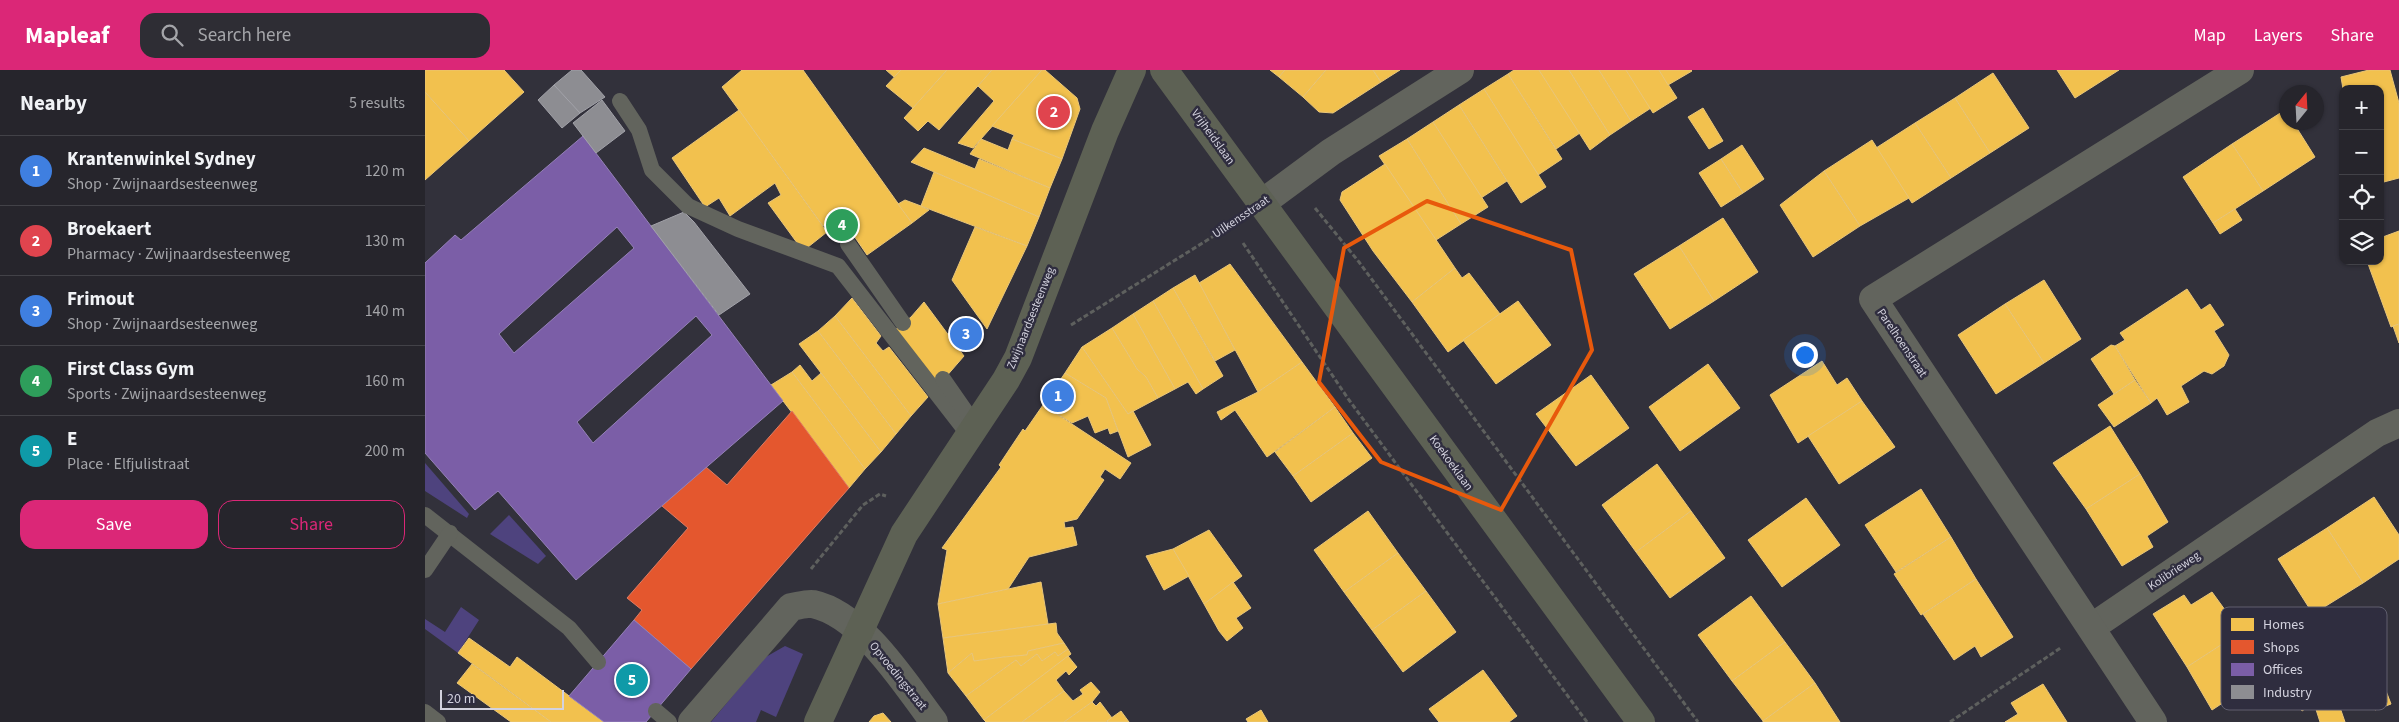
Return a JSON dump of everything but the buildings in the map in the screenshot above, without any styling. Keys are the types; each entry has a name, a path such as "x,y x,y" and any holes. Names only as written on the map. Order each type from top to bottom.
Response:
{"street":[{"name":"Zwijnaardsesteenweg","path":"818,722 905,534 920,508 1006,380 1017,358 1102,138 1132,70"},
{"name":"Vrijheidslaan","path":"1164,70 1262,203"},
{"name":"Uilkensstraat","path":"1262,203 1331,152 1459,70"},
{"name":"Parelhoenstraat","path":"2153,722 2092,627 1873,299 2240,70"},
{"name":"Koekoeklaan","path":"1262,203 1641,722"},
{"name":"Kolibrieweg","path":"2092,627 2377,433 2399,423"},
{"path":"692,722 791,607 811,603 829,609 860,631"},
{"name":"Opvoedingstraat","path":"860,631 935,722"}],"lane":[{"path":"620,101 639,130 652,170 688,206 738,229 838,266 972,430"},
{"path":"848,244 903,323"},
{"path":"943,380 972,430"},
{"path":"425,515 451,533 569,628 598,662"},
{"path":"425,570 451,533"},
{"path":"656,711 669,722"},
{"path":"425,712 438,722"}],"path":[{"name":"Uilkensstraat","path":"1067,327 1222,231 1262,203"},
{"path":"1420,345 1698,722"},
{"path":"1349,400 1587,722"},
{"path":"791,607 804,578 863,505 879,494 920,508"},
{"path":"1950,722 2092,627"}],"highlighted area":[{"path":"1427,201 1571,250 1592,350 1501,510 1381,462 1319,382 1344,248"}],"shaded area":[{"path":"425,463 469,514 467,518 425,491"},
{"path":"509,515 546,556 538,564 490,534"},
{"path":"461,607 479,620 458,653 425,629 425,619 445,632"},
{"path":"785,646 803,654 776,717 761,710 756,722 711,722 764,658"}],"place":[{"name":"Broekaert","path":"1054,112"},
{"name":"First Class Gym","path":"842,225"},
{"name":"Frimout","path":"966,334"},
{"name":"Krantenwinkel Sydney","path":"1058,396"},
{"name":"E","path":"632,680"}]}
